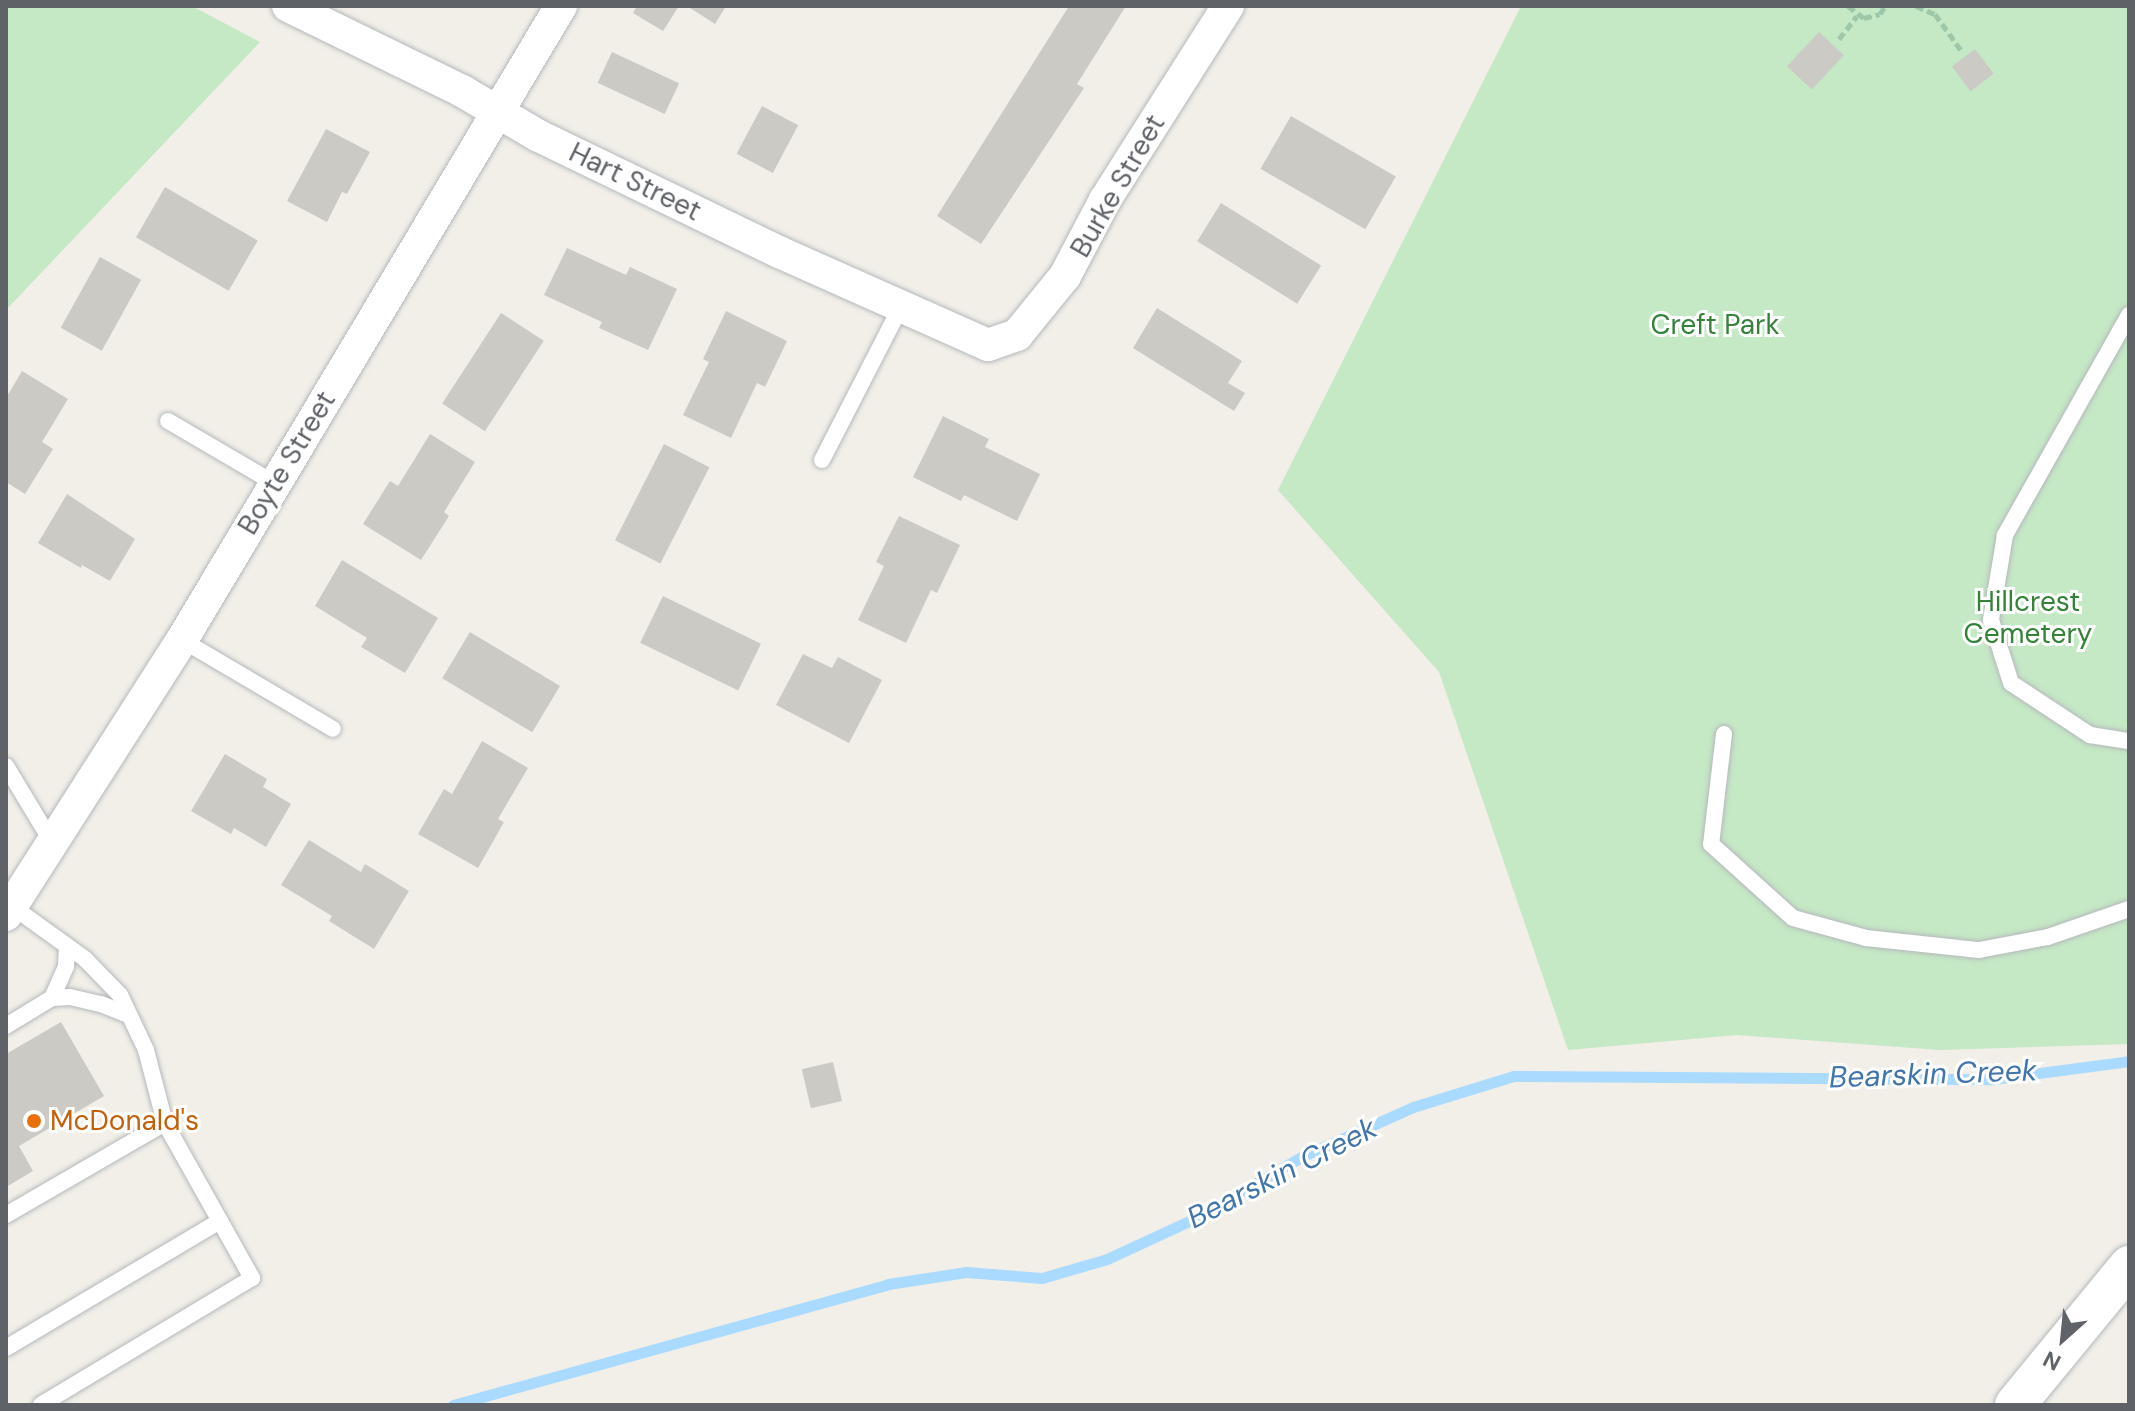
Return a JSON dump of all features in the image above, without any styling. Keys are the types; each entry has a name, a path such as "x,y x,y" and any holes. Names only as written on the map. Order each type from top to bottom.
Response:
{"street":[{"name":"Hart Street","path":"288,6 462,91 496,112 900,308 988,345"},
{"name":"Boyte Street","path":"10,911 182,640 561,6"},
{"name":"Burke Street","path":"988,345 1017,335 1065,276 1105,200 1223,8"},
{"path":"2015,1405 2129,1266"}],"lane":[{"path":"822,460 900,308"},
{"path":"2129,315 2005,535 1991,620 2011,683 2090,735 2129,741"},
{"path":"168,421 274,483"},
{"path":"182,640 333,729"},
{"path":"1724,734 1711,844 1793,918 1866,938 1979,950 2048,937 2129,909"},
{"path":"6,766 53,844"},
{"path":"10,911 67,946 106,977 120,995 146,1050 165,1123 252,1278 41,1405"},
{"path":"52,998 66,966 67,946"},
{"path":"6,1026 52,998 70,997 101,1004 128,1015"},
{"path":"6,1215 165,1123"},
{"path":"6,1348 220,1221"}],"path":[{"path":"1848,6 1857,16 1873,17 1885,6"},
{"path":"1916,6 1935,14 1961,50"},
{"path":"1839,39 1857,16"}],"green space":[{"path":"6,6 192,6 260,42 6,310"},
{"name":"Creft Park","path":"1521,6 2129,6 2129,1044 1940,1050 1737,1035 1568,1050 1439,672 1278,490"}],"building":[{"path":"637,6 679,6 663,31 633,13"},
{"path":"687,6 726,6 715,24"},
{"path":"1069,6 1126,6 1077,84 1084,88 981,244 937,216"},
{"path":"1819,32 1844,55 1812,90 1787,66"},
{"path":"1975,49 1994,74 1970,91 1952,66"},
{"path":"612,52 679,83 665,114 598,83"},
{"path":"762,106 798,125 773,173 737,154"},
{"path":"1291,116 1396,176 1365,229 1260,169"},
{"path":"326,129 370,152 347,194 342,192 327,222 287,201"},
{"path":"165,187 258,240 229,291 136,237"},
{"path":"1221,203 1321,266 1297,304 1197,241"},
{"path":"567,248 626,275 630,267 677,289 648,350 599,328 602,322 544,295"},
{"path":"100,257 141,280 102,351 61,328"},
{"path":"1157,308 1242,361 1228,383 1245,393 1234,411 1133,348"},
{"path":"726,311 787,341 765,387 757,383 731,438 683,415 709,362 703,359"},
{"path":"501,313 544,341 485,431 442,404"},
{"path":"22,371 68,399 42,442 53,449 25,494 6,482 6,398"},
{"path":"943,416 989,439 985,447 1040,474 1017,521 964,495 961,501 913,477"},
{"path":"430,434 475,462 444,512 449,516 421,560 363,524 390,481 398,486"},
{"path":"664,444 709,467 660,563 615,540"},
{"path":"67,494 135,539 110,581 38,543"},
{"path":"899,516 960,545 937,593 931,590 906,643 858,620 884,566 876,562"},
{"path":"342,560 438,618 405,673 361,647 367,638 315,606"},
{"path":"663,596 761,644 738,691 640,643"},
{"path":"470,632 560,686 532,732 442,678"},
{"path":"803,654 832,668 838,657 882,680 849,743 776,705"},
{"path":"482,741 528,768 498,819 504,822 478,868 418,834 444,789 452,794"},
{"path":"225,754 267,779 263,787 291,804 266,847 234,828 231,834 191,811"},
{"path":"309,840 361,872 365,864 409,891 374,949 329,921 332,916 281,885"},
{"name":"McDonald's","path":"61,1022 104,1096 19,1146 33,1171 6,1187 6,1054"},
{"path":"833,1062 842,1101 811,1108 802,1069"}],"waterway":[{"name":"Bearskin Creek","path":"453,1405 888,1284 966,1272 1042,1278 1107,1259 1198,1217 1303,1156 1413,1107 1514,1076 1993,1079 2129,1061"}],"place":[{"name":"McDonald's","path":"34,1121"}],"park label":[{"name":"Hillcrest Cemetery","path":"2028,618"}]}
